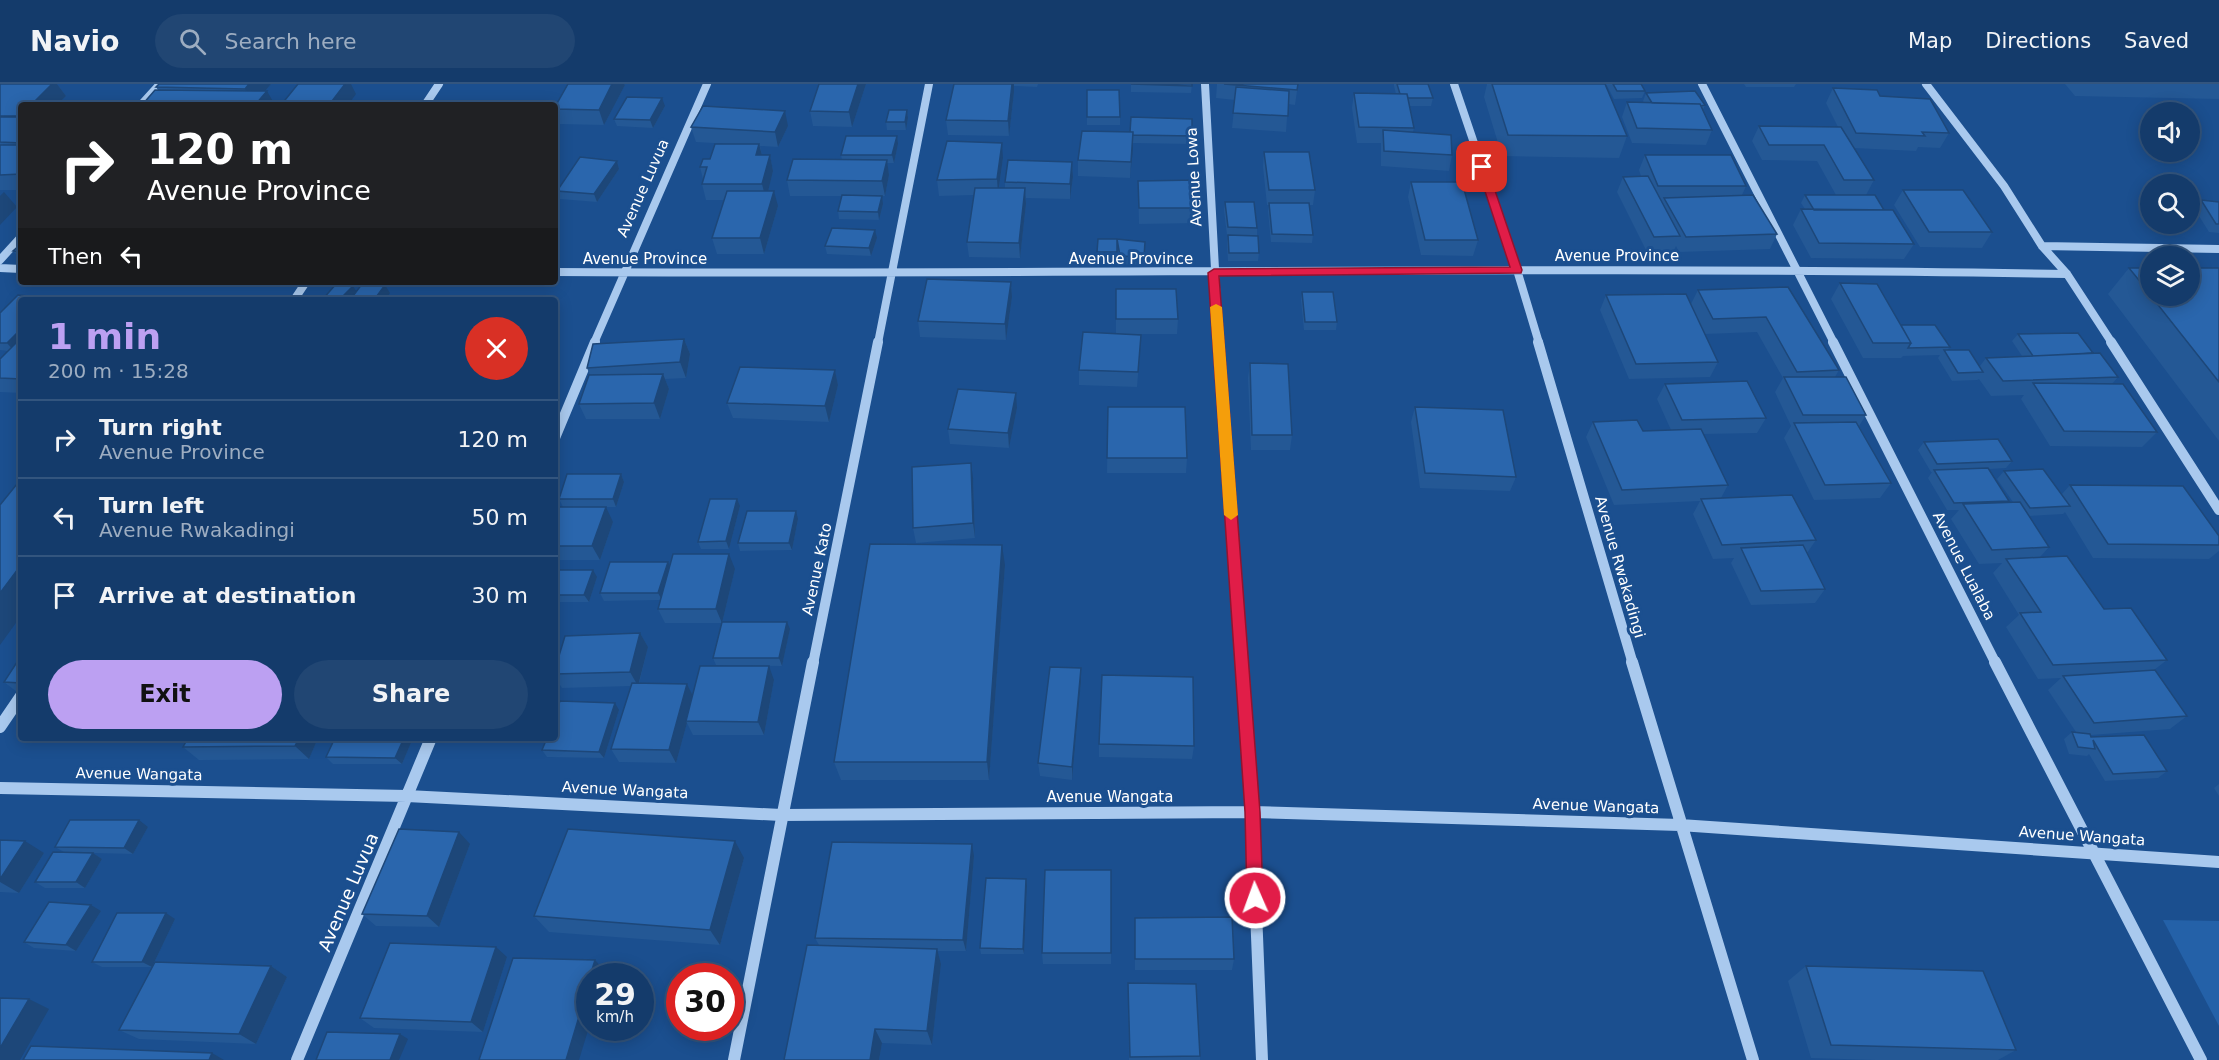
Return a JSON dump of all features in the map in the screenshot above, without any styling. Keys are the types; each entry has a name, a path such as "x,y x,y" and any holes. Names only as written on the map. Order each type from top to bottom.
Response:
{"street":[{"path":"144,102 160,84"},
{"path":"427,102 439,84"},
{"name":"Avenue Luvua","path":"558,431 624,272 708,84"},
{"name":"Avenue Kato","path":"734,1060 781,815 893,274 929,84"},
{"name":"Avenue Lowa","path":"1205,84 1214,273 1252,812 1262,1060"},
{"name":"Avenue Rwakadingi","path":"1454,84 1517,270 1680,825 1753,1060"},
{"name":"Avenue Lualaba","path":"1702,84 2092,853 2201,1060"},
{"path":"1926,84 2004,186 2042,246 2067,274 2219,510"},
{"path":"0,260 18,240"},
{"path":"2042,246 2219,249"},
{"path":"0,268 18,268"},
{"name":"Avenue Province","path":"558,272 893,274 1797,269 2067,274"},
{"path":"0,727 18,700"},
{"name":"Avenue Luvua","path":"297,1060 430,741"},
{"name":"Avenue Wangata","path":"0,788 407,796 781,815 1252,812 1680,825 2219,862"}],"shaded area":[{"path":"2163,920 2219,921 2219,1026"}],"building":[{"path":"0,84 52,84 35,101 94,101 18,102 18,116 0,116"},
{"path":"159,84 249,84 245,89 156,87"},
{"path":"298,84 345,84 331,102 283,102"},
{"path":"568,84 612,84 599,110 558,109 558,102"},
{"path":"819,84 858,84 849,112 810,111"},
{"path":"954,84 1012,84 1008,121 946,120"},
{"path":"1131,84 1192,84 1192,86"},
{"path":"1224,84 1298,84 1297,90"},
{"path":"1397,84 1428,84 1433,98 1408,98 1407,94 1400,94"},
{"path":"1492,84 1605,84 1627,136 1508,135"},
{"path":"1613,84 1641,84 1645,91 1617,91"},
{"path":"1236,87 1289,91 1288,116 1233,113"},
{"path":"1833,88 1877,90 1880,96 1930,99 1949,133 1922,132 1925,136 1856,133"},
{"path":"155,90 267,91 258,102 145,102"},
{"path":"1087,90 1119,90 1120,117 1087,117"},
{"path":"1695,91 1705,105 1652,103 1646,93"},
{"path":"1354,93 1407,94 1414,128 1359,127"},
{"path":"627,97 662,98 650,120 614,119"},
{"path":"1627,102 1700,104 1712,130 1637,128"},
{"path":"703,106 785,111 775,132 691,127"},
{"path":"889,110 907,110 905,122 886,122"},
{"path":"0,117 18,117 18,143 0,142"},
{"path":"1131,117 1192,119 1192,136 1133,135 1133,132 1130,132"},
{"path":"1759,126 1841,127 1874,180 1844,180 1824,145 1769,145"},
{"path":"1383,130 1451,135 1452,155 1384,151"},
{"path":"1082,131 1133,132 1131,162 1078,160"},
{"path":"846,136 897,136 892,155 841,155"},
{"path":"947,141 1002,143 997,179 937,180"},
{"path":"715,144 759,144 756,155 770,155 762,184 702,184 707,167 700,167 703,159 710,159"},
{"path":"0,145 18,145 18,174 0,175"},
{"path":"1264,152 1309,152 1315,190 1269,190"},
{"path":"1645,155 1731,155 1746,186 1658,186"},
{"path":"580,157 617,161 594,194 558,190"},
{"path":"793,159 887,160 882,181 787,180"},
{"path":"1008,160 1072,162 1070,184 1005,182"},
{"path":"1648,176 1680,236 1654,237 1623,177"},
{"path":"1197,180 1199,208 1139,208 1138,181"},
{"path":"1411,182 1462,182 1478,240 1425,240"},
{"path":"975,188 1025,188 1019,243 967,242"},
{"path":"1903,190 1963,190 1992,232 1929,232"},
{"path":"727,191 774,191 760,238 712,238"},
{"path":"842,195 882,196 878,212 838,211"},
{"path":"1753,195 1777,234 1686,237 1664,198"},
{"path":"1805,195 1875,195 1884,210 1814,210"},
{"path":"2201,200 2219,202 2219,224 2216,224"},
{"path":"1225,202 1254,202 1257,228 1228,227"},
{"path":"1269,203 1309,203 1313,235 1272,234"},
{"path":"1801,209 1893,210 1914,244 1819,243"},
{"path":"832,228 875,230 869,248 825,246"},
{"path":"1228,235 1258,236 1259,253 1229,253"},
{"path":"1098,239 1117,239 1117,252 1097,252"},
{"path":"1117,239 1145,242 1144,257 1120,256"},
{"path":"2129,268 2140,268 2140,282"},
{"path":"2200,268 2219,268 2219,382 2159,306 2200,306"},
{"path":"927,279 1011,282 1005,324 918,321"},
{"path":"1840,283 1877,284 1911,343 1873,343"},
{"path":"335,285 353,286 342,297 325,297"},
{"path":"361,285 385,285 376,297 352,297"},
{"path":"1788,287 1839,370 1797,372 1766,317 1713,319 1698,290"},
{"path":"1116,289 1176,289 1178,319 1116,319"},
{"path":"1302,292 1333,292 1337,322 1305,322"},
{"path":"1686,294 1718,362 1636,364 1606,295"},
{"path":"18,295 40,297 18,297 18,332 7,343 0,343 0,313"},
{"path":"1901,325 1935,325 1950,347 1908,348 1911,343"},
{"path":"1083,332 1141,335 1138,372 1079,370"},
{"path":"2078,333 2093,353 2033,356 2018,334"},
{"path":"684,339 680,362 587,368 593,344"},
{"path":"18,341 18,379 0,378 0,359"},
{"path":"1944,350 1969,350 1983,372 1958,373"},
{"path":"2100,353 2118,377 2003,381 1986,358"},
{"path":"1250,363 1288,364 1292,435 1252,435"},
{"path":"740,367 835,370 825,406 727,403"},
{"path":"663,374 654,403 579,404 589,375"},
{"path":"1784,377 1846,377 1866,415 1803,415"},
{"path":"1747,381 1766,418 1682,420 1665,384"},
{"path":"2033,383 2123,384 2157,432 2064,431"},
{"path":"958,389 1016,393 1008,433 948,429"},
{"path":"1108,407 1185,407 1187,458 1107,458"},
{"path":"1415,407 1503,410 1516,477 1425,473"},
{"path":"1637,420 1643,431 1701,429 1728,485 1622,490 1593,422"},
{"path":"1856,422 1891,483 1825,485 1794,423"},
{"path":"1998,439 2012,461 1937,464 1924,442"},
{"path":"971,463 973,523 913,528 912,467"},
{"path":"1988,468 2009,501 1954,503 1934,470"},
{"path":"2043,469 2070,506 2030,508 2004,471"},
{"path":"567,474 621,474 613,499 559,499"},
{"path":"18,483 18,569 0,593 0,505"},
{"path":"2070,485 2183,486 2219,536 2219,545 2108,544"},
{"path":"1792,495 1816,540 1722,545 1701,499"},
{"path":"710,499 737,499 726,541 698,542"},
{"path":"2020,502 2049,547 1992,550 1963,504"},
{"path":"558,507 606,507 592,546 558,546"},
{"path":"747,511 796,511 789,543 738,543"},
{"path":"870,544 1002,545 987,762 834,762"},
{"path":"1803,545 1825,589 1761,591 1741,548"},
{"path":"673,554 729,554 716,609 658,609"},
{"path":"2067,556 2104,609 2131,608 2167,660 2053,665 2020,613 2041,612 2006,559"},
{"path":"610,562 668,562 658,593 600,593"},
{"path":"558,570 593,570 584,595 558,595"},
{"path":"722,622 787,622 779,658 713,658"},
{"path":"640,633 630,672 558,674 558,659 565,636"},
{"path":"18,661 18,683 4,682"},
{"path":"700,666 769,666 758,722 686,721"},
{"path":"1050,667 1081,668 1072,767 1038,763"},
{"path":"2155,670 2187,716 2094,723 2063,676"},
{"path":"1102,675 1193,677 1194,746 1099,744"},
{"path":"632,683 687,684 669,750 611,749"},
{"path":"560,701 615,703 599,752 542,750 546,741 558,741"},
{"path":"2072,732 2090,734 2091,737 2144,735 2167,771 2113,774 2093,740 2095,749 2078,747"},
{"path":"186,741 298,741 295,746 183,747"},
{"path":"334,741 403,741 395,758 326,757"},
{"path":"70,820 139,820 124,848 55,847"},
{"path":"399,829 459,832 427,916 362,914"},
{"path":"568,829 735,841 710,930 534,916"},
{"path":"0,840 25,841 0,879"},
{"path":"832,842 972,844 963,940 815,938"},
{"path":"53,852 93,853 76,882 35,882"},
{"path":"1045,870 1111,870 1111,953 1042,953"},
{"path":"986,878 1026,879 1023,949 980,948"},
{"path":"49,902 91,905 66,945 24,942"},
{"path":"117,913 166,913 142,962 92,962"},
{"path":"1232,917 1234,959 1135,959 1135,918"},
{"path":"390,943 496,947 471,1022 360,1018"},
{"path":"807,945 937,949 927,1031 875,1029 870,1060 784,1060"},
{"path":"513,958 595,960 594,963 576,963 576,1027 566,1060 479,1060"},
{"path":"155,962 271,966 239,1034 119,1030"},
{"path":"1806,966 1983,971 2016,1050 1831,1045"},
{"path":"1128,983 1196,984 1200,1056 1130,1057"},
{"path":"0,998 29,999 0,1048"},
{"path":"327,1032 400,1034 390,1060 316,1060"},
{"path":"31,1046 212,1053 209,1060 23,1060"}],"slow traffic":[{"path":"1216,307 1231,515"}],"route":[{"path":"1255,898 1252,812 1214,273 1517,270 1482,167"}]}
